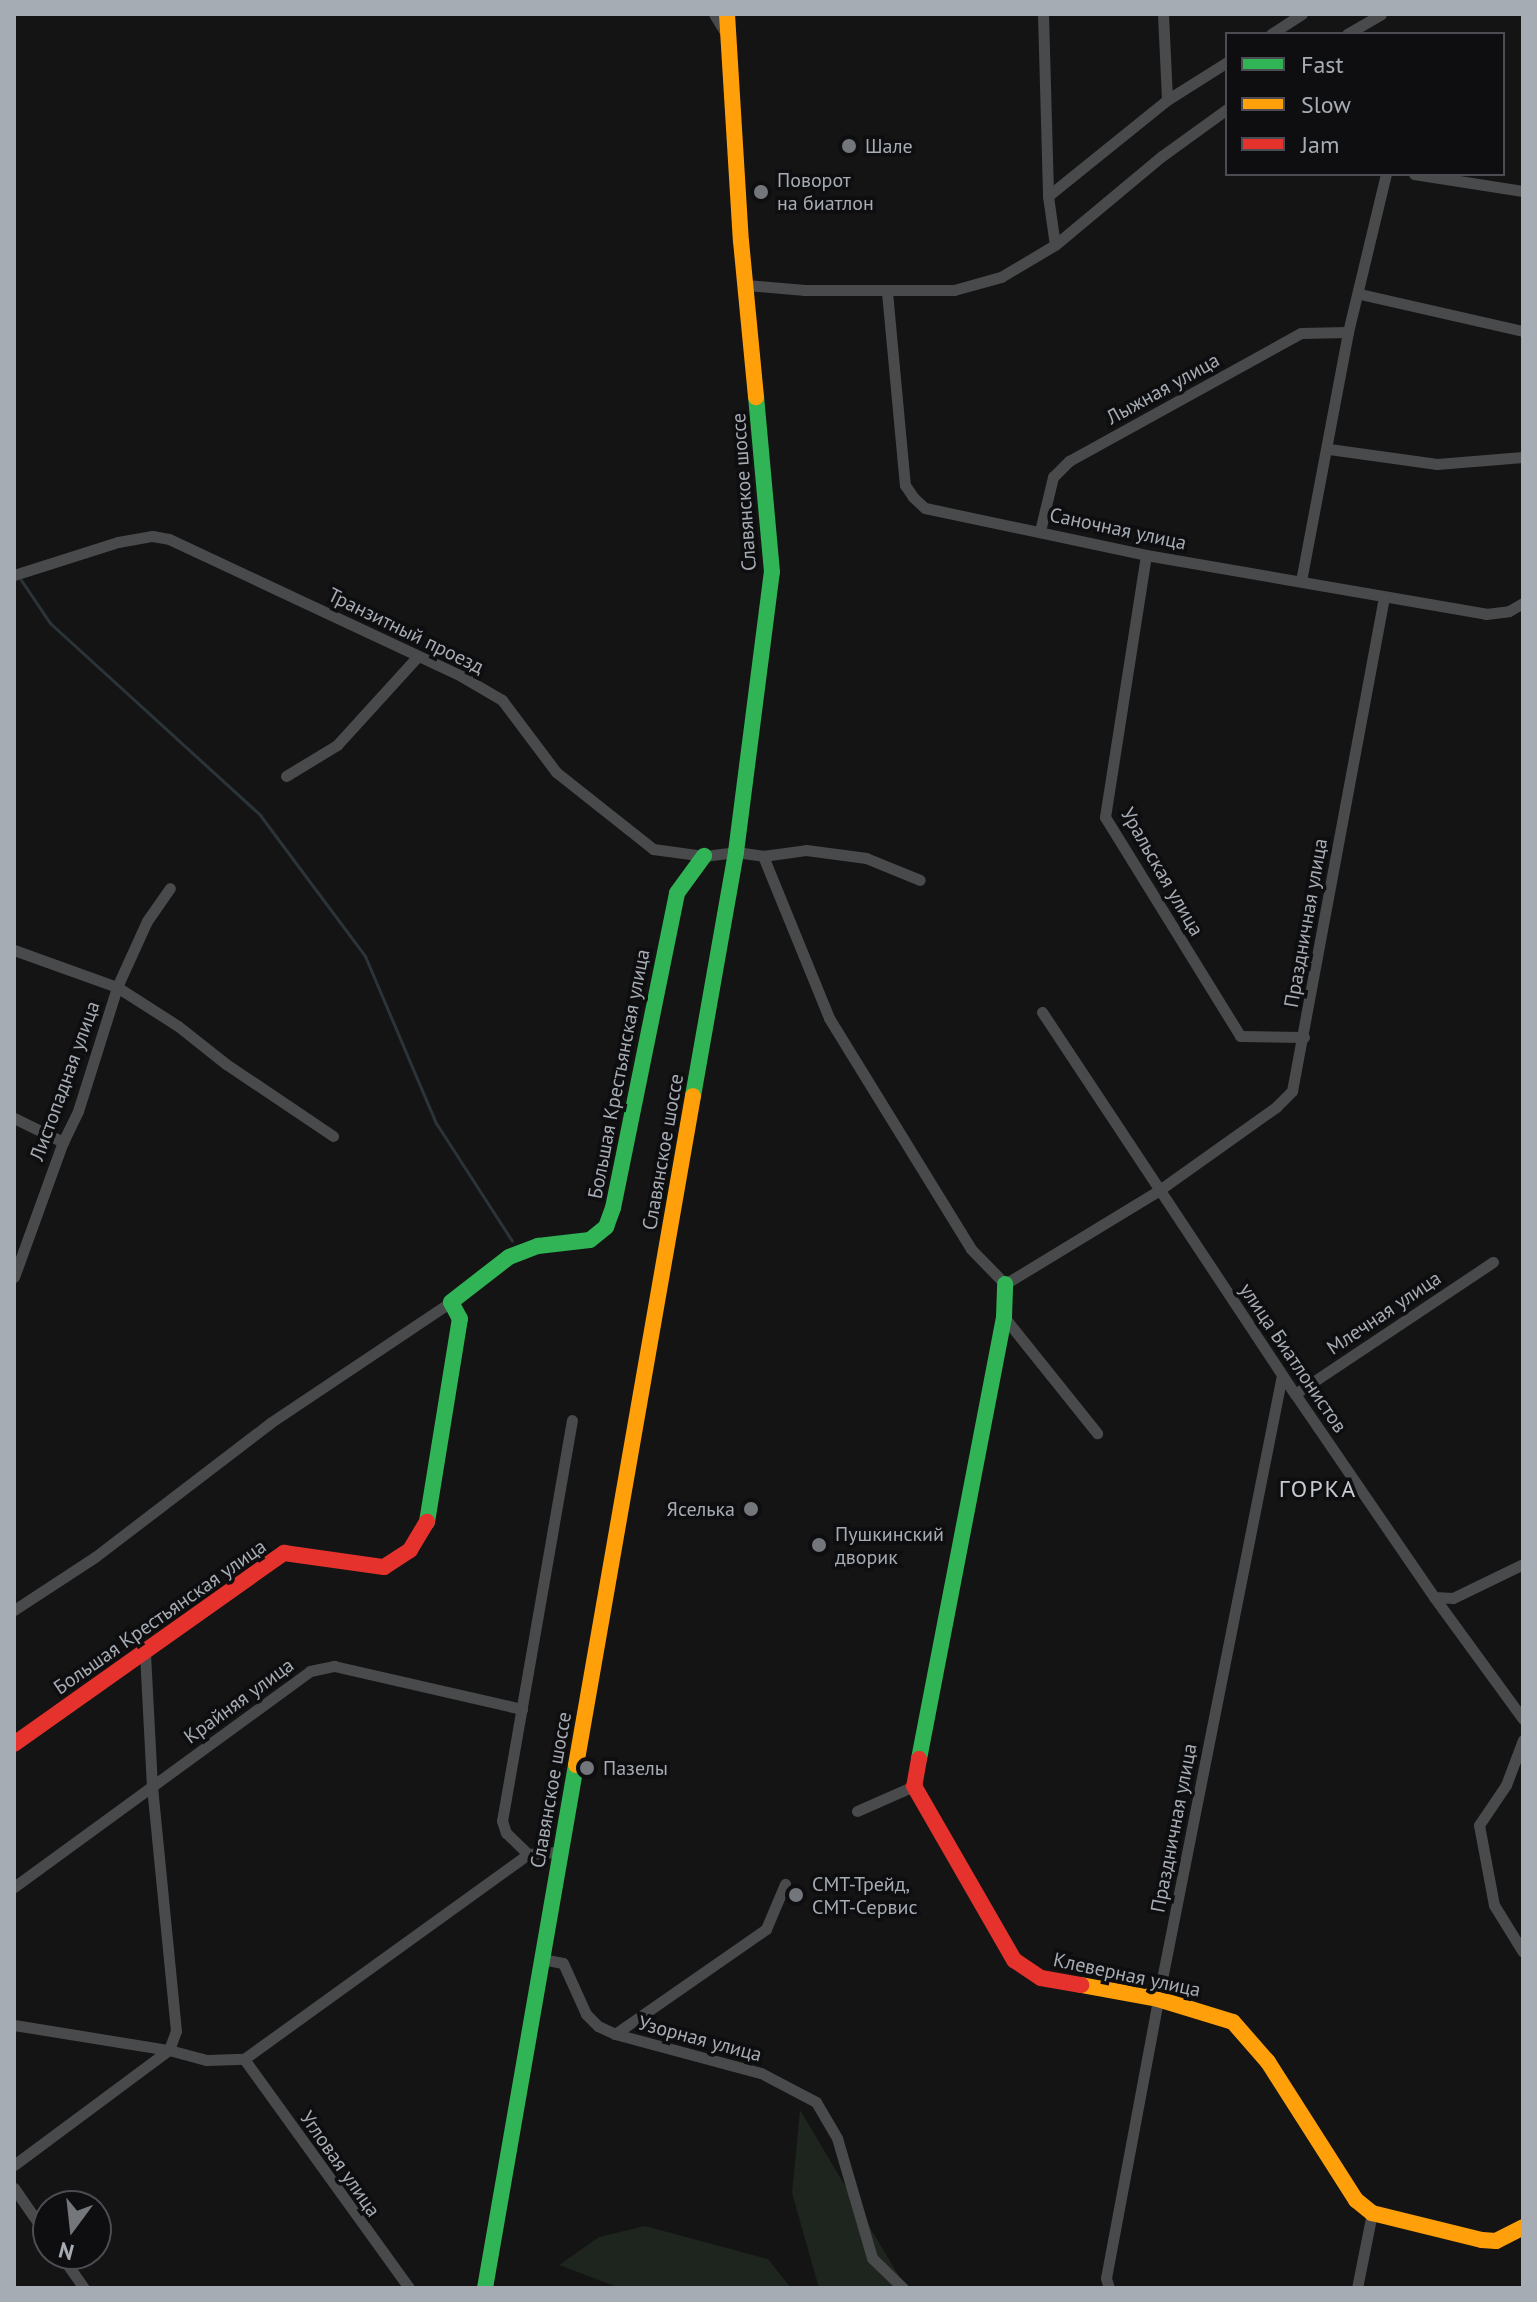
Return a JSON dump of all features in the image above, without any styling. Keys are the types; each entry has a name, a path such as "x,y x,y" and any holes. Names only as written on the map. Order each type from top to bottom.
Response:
{"street":[{"path":"714,14 728,37"},
{"name":"Славянское шоссе","path":"485,2288 736,852 772,572 746,285 727,14"},
{"path":"1043,14 1048,196 1055,245"},
{"path":"1163,14 1167,100"},
{"path":"1274,32 1302,14"},
{"path":"1350,32 1381,14"},
{"path":"1048,196 1167,100 1225,63"},
{"path":"746,285 887,292 954,290 1001,277 1055,245 1162,156 1225,110"},
{"path":"1301,581 1329,449 1348,332 1360,294 1386,176"},
{"path":"1427,176 1523,191"},
{"name":"Саночная улица","path":"887,292 905,485 925,508 1146,555 1486,614 1509,611 1523,603"},
{"path":"1360,294 1523,331"},
{"name":"Лыжная улица","path":"1040,531 1053,477 1069,461 1301,333 1348,332"},
{"path":"1329,449 1437,464 1523,457"},
{"name":"Транзитный проезд","path":"14,575 118,542 152,536 169,539 502,700 556,772 653,849 704,856 736,852 763,856 806,850 866,858 920,880"},
{"name":"Уральская улица","path":"1146,555 1105,817 1240,1036 1304,1037"},
{"name":"Праздничная улица","path":"1005,1284 1158,1191 1276,1107 1292,1091 1384,597"},
{"path":"286,776 337,745 417,657"},
{"name":"Большая Крестьянская улица","path":"14,1610 108,1548 270,1423 451,1302 509,1257 538,1246 590,1240 606,1227 613,1208 677,893 704,856"},
{"path":"763,856 829,1018 971,1249 1005,1284 1004,1317 914,1786 857,1811"},
{"name":"Листопадная улица","path":"14,1277 63,1142 78,1111 117,987 147,921 170,888"},
{"name":"Листопадная улица","path":"14,950 117,987 178,1026 226,1064 333,1136"},
{"name":"улица Биатлонистов","path":"1042,1012 1282,1375 1434,1597 1523,1719"},
{"path":"14,1118 63,1142"},
{"name":"Млечная улица","path":"1295,1394 1493,1262"},
{"name":"Большая Крестьянская улица","path":"14,1744 284,1553 384,1567 410,1550 426,1528 428,1520 460,1319 451,1302"},
{"path":"1004,1317 1097,1433"},
{"name":"Праздничная улица","path":"1109,2288 1106,2278 1158,1999 1282,1375"},
{"path":"528,1854 506,1833 502,1821 572,1420"},
{"path":"1434,1597 1453,1598 1523,1564"},
{"path":"14,2165 169,2050 176,2031 152,1787 145,1654"},
{"name":"Крайняя улица","path":"14,1887 296,1680 322,1668 334,1666 522,1709"},
{"path":"1523,1740 1506,1785 1479,1825 1494,1905 1523,1952"},
{"name":"Клеверная улица","path":"914,1786 1014,1960 1041,1978 1158,1999 1233,2022 1268,2062 1356,2200 1372,2213"},
{"path":"14,2025 169,2050 207,2060 244,2059 528,1854 560,1852"},
{"path":"615,2034 766,1929 785,1884"},
{"name":"Узорная улица","path":"542,1959 563,1963 586,2014 598,2026 615,2034 761,2073 816,2102 837,2138 872,2258 903,2288"},
{"name":"Угловая улица","path":"244,2059 409,2288"},
{"path":"14,2188 32,2214"},
{"path":"1357,2288 1372,2213 1482,2240 1496,2241 1523,2227"},
{"path":"71,2270 84,2288"}],"shaded area":[{"path":"800,2110 906,2288 819,2288 792,2193"},
{"path":"645,2226 768,2259 791,2288 620,2288 559,2265 599,2237"}],"waterway":[{"path":"21,580 50,623 260,815 365,956 436,1123 512,1241"}],"traffic: fast":[{"path":"693,1096 736,852 772,572 756,397"},
{"path":"427,1522 460,1319 451,1302 509,1257 538,1246 590,1240 606,1227 613,1208 677,893 704,856"},
{"path":"919,1759 1004,1317 1005,1284"},
{"path":"485,2288 576,1765"}],"traffic: slow":[{"path":"727,14 741,241 756,397"},
{"path":"576,1765 693,1096"},
{"path":"1081,1985 1158,1999 1233,2022 1268,2062 1356,2200 1372,2213 1482,2240 1496,2241 1523,2227"}],"traffic: jam":[{"path":"14,1744 284,1553 384,1567 410,1550 427,1522"},
{"path":"919,1759 914,1786 1014,1960 1041,1978 1081,1985"}],"place":[{"name":"Шале","path":"849,146"},
{"name":"Поворот на биатлон","path":"761,192"},
{"name":"Яселька","path":"751,1509"},
{"name":"Пушкинский дворик","path":"819,1545"},
{"name":"Пазелы","path":"587,1768"},
{"name":"СМТ-Трейд, СМТ-Сервис","path":"796,1895"}],"district":[{"name":"ГОРКА","path":"1318,1489"}]}
